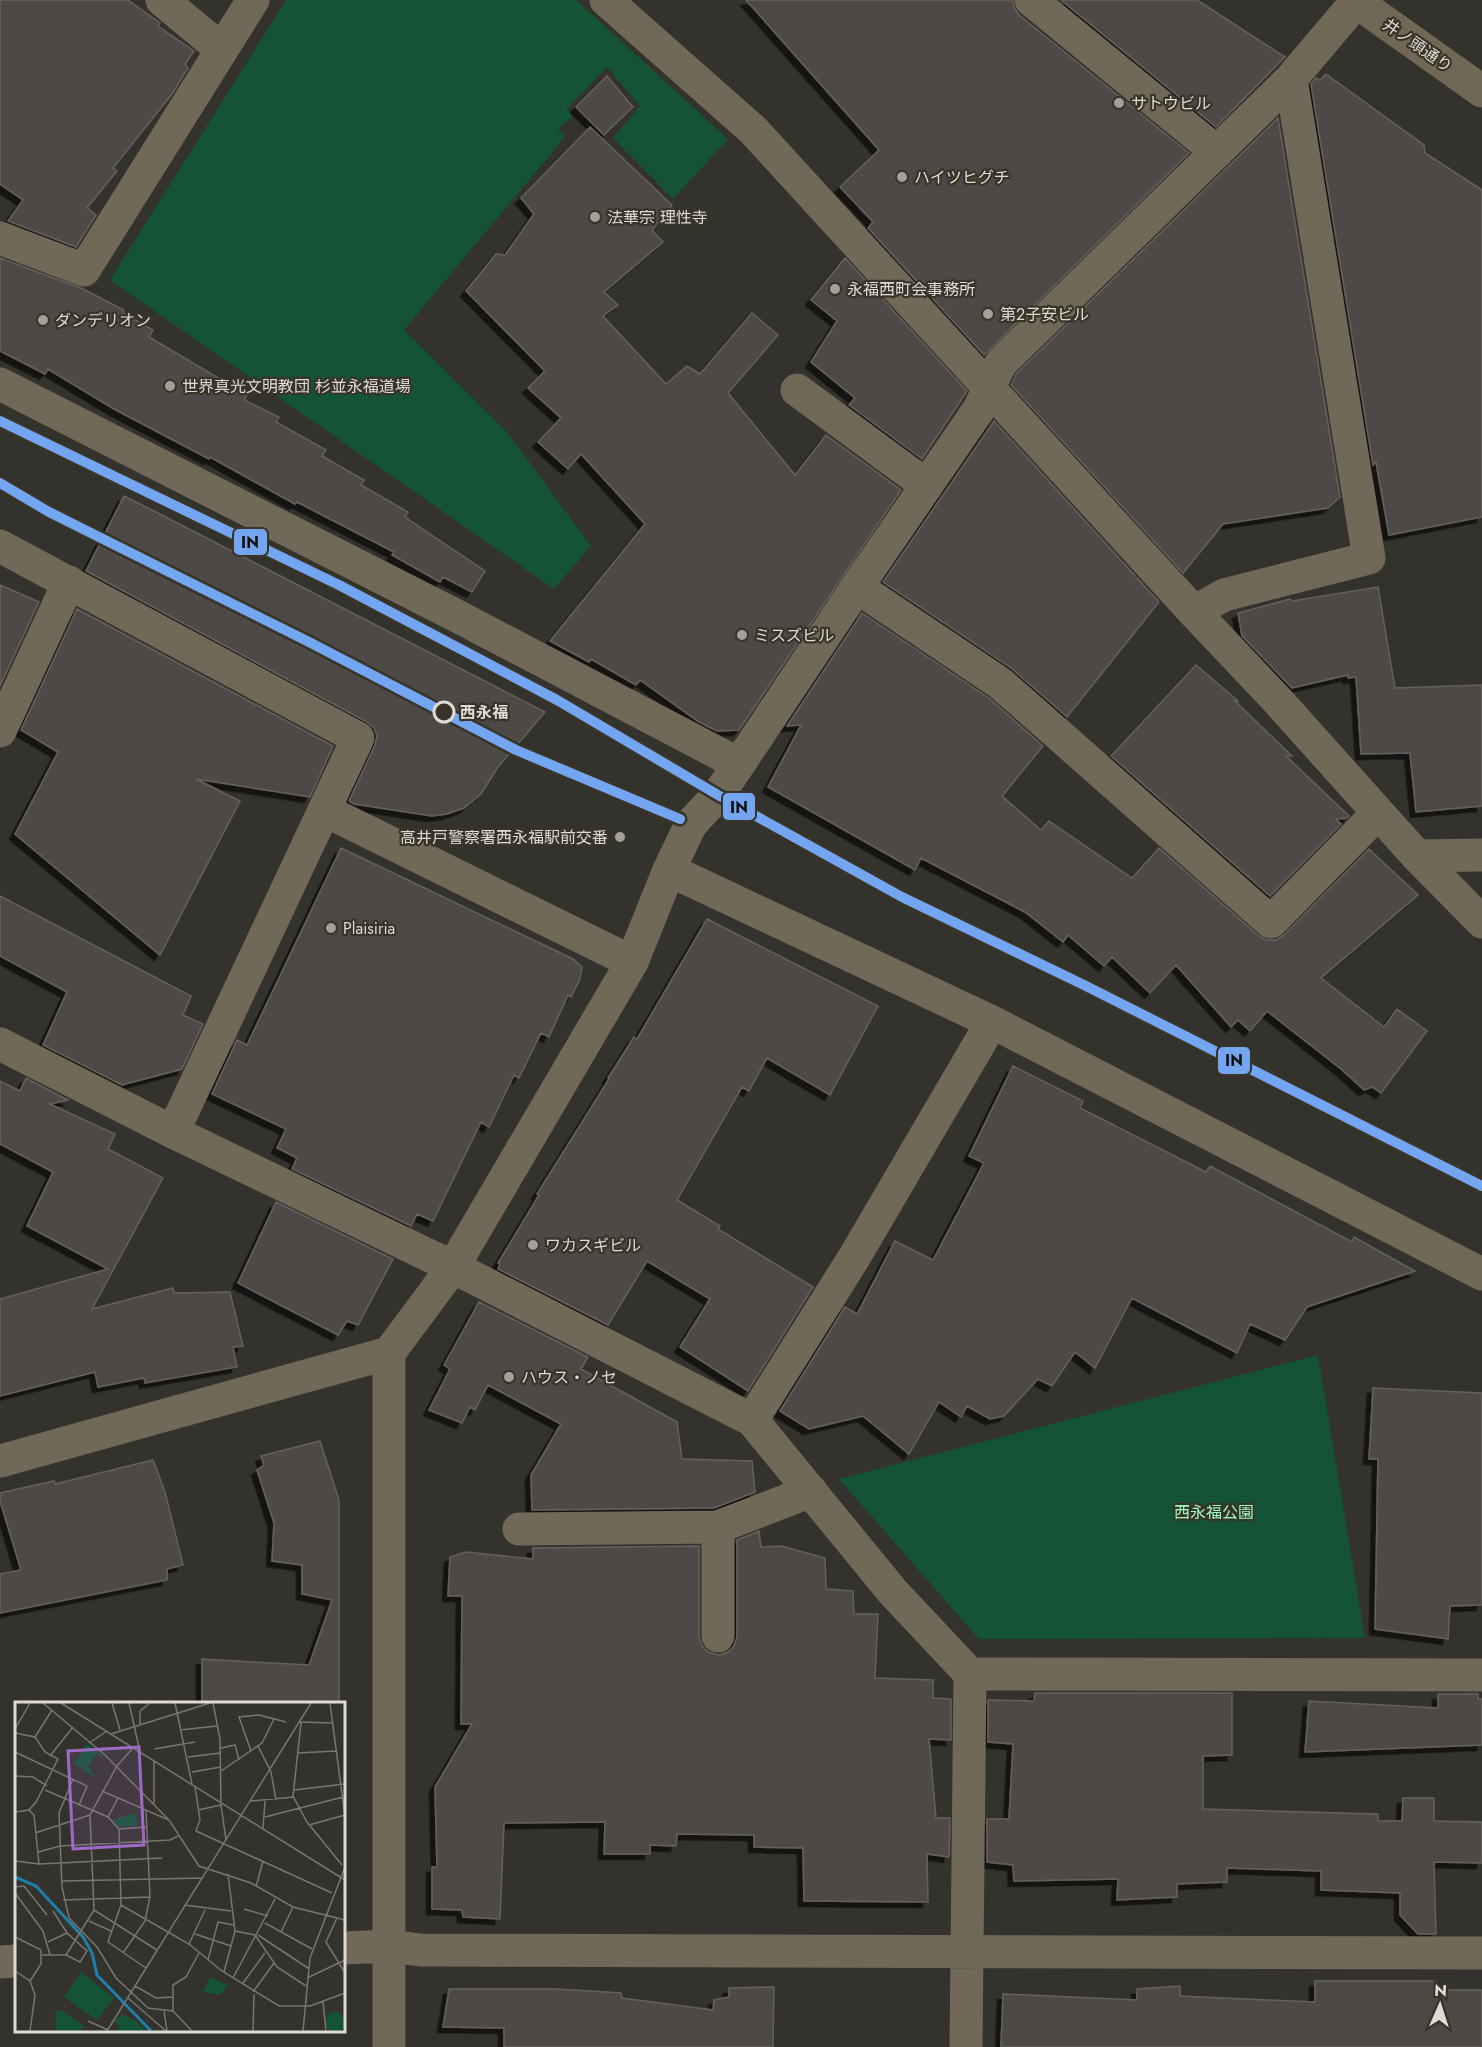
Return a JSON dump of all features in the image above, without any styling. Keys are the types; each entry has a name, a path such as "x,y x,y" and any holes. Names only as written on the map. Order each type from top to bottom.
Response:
{"main road":[{"name":"井ノ頭通り","path":"1355,1 1482,91"}],"street":[{"path":"162,0 222,49"},
{"path":"0,238 84,270 253,0"},
{"path":"606,0 754,131 1279,702 1417,856 1482,922"},
{"path":"1031,0 1217,152"},
{"path":"389,2047 389,1353 453,1267 632,962 669,870 691,824 718,795 979,409 1001,363 1290,79 1355,1"},
{"path":"1194,612 1224,595 1369,558 1290,79"},
{"path":"0,384 459,617 739,764"},
{"path":"797,390 926,485"},
{"path":"0,546 358,738 173,1132"},
{"path":"0,731 69,582"},
{"path":"857,587 1000,683 1271,922 1378,813"},
{"path":"324,810 632,962"},
{"path":"1417,856 1482,855"},
{"path":"669,870 992,1022 1482,1274"},
{"path":"752,1420 855,1256 992,1022"},
{"path":"0,1044 173,1132 453,1267 752,1420 892,1592 970,1674 966,2047"},
{"path":"0,1461 389,1353"},
{"path":"519,1529 718,1527 811,1491"},
{"path":"718,1527 718,1636"},
{"path":"970,1674 1482,1675"},
{"path":"345,1948 390,1946 420,1950 1482,1953"},
{"path":"0,1962 15,1961"}],"green space":[{"path":"286,0 576,0 728,139 673,199 613,138 640,106 607,67 567,109 573,116 558,129 565,137 404,330 507,432 591,546 554,589 110,280"},
{"name":"西永福公園","path":"1318,1355 1365,1638 979,1639 839,1479"}],"building":[{"path":"0,0 128,0 160,23 158,26 194,51 185,64 188,68 172,94 113,168 117,171 87,208 96,215 76,247 8,221 23,200 0,184"},
{"path":"746,0 1013,0 1019,15 1189,153 984,355 868,228 873,222 840,187 879,150"},
{"path":"1061,0 1197,0 1285,57 1216,127"},
{"path":"1326,74 1424,145 1425,153 1482,190 1482,517 1389,535 1376,462 1373,465 1311,84 1316,78 1320,80"},
{"path":"607,76 633,107 604,135 576,107"},
{"path":"1278,118 1340,497 1328,508 1223,524 1183,573 1011,385 1016,374"},
{"path":"590,127 672,205 652,230 663,242 604,292 618,305 603,316 666,384 687,366 700,374 752,313 778,335 728,393 795,475 826,435 901,490 739,730 717,731 699,722 640,680 636,685 591,659 589,662 550,641 645,524 581,454 568,469 538,442 561,418 528,388 545,371 466,291 496,254 505,255 534,214 521,198"},
{"path":"0,258 81,288 124,310 123,313 153,330 149,337 247,395 244,400 279,417 276,422 326,450 322,456 364,480 361,485 408,512 405,517 485,571 472,592 443,577 440,582 392,555 394,552 297,502 295,504 210,457 209,459 114,409 48,369 45,374 0,351"},
{"path":"845,258 967,391 922,459 849,405 855,398 811,362 837,321 811,300"},
{"path":"994,421 1159,602 1067,717 1011,668 883,582"},
{"path":"124,496 545,712 498,767 481,794 464,808 432,816 354,804 349,801 375,745 377,736 374,728 367,722 86,571"},
{"path":"0,585 39,602 0,686"},
{"path":"1378,587 1395,688 1482,685 1482,806 1416,812 1410,753 1361,754 1356,677 1348,678 1348,675 1292,688 1242,636 1238,613 1290,599 1292,601"},
{"path":"77,609 333,746 310,797 196,779 240,801 160,955 15,834 58,752 21,730"},
{"path":"862,613 989,698 1043,746 1002,796 1041,830 1049,821 1132,878 1159,848 1259,936 1266,940 1276,940 1284,935 1369,849 1418,895 1321,978 1384,1027 1397,1009 1427,1031 1381,1093 1372,1087 1364,1090 1267,1011 1250,1031 1238,1020 1231,1027 1176,965 1150,993 1112,957 1104,966 1068,935 1063,942 1025,912 921,858 915,870 768,787 801,725 787,726"},
{"path":"1196,665 1238,701 1235,701 1292,756 1286,756 1349,816 1336,819 1341,824 1270,896 1111,756"},
{"path":"341,848 573,959 582,967 580,979 571,997 568,995 549,1037 541,1033 519,1078 514,1075 489,1127 481,1122 433,1221 417,1214 411,1226 292,1169 297,1158 277,1148 286,1129 212,1094 237,1040 247,1045"},
{"path":"0,896 191,996 183,1015 203,1024 182,1069 122,1085 43,1045 67,992 0,956"},
{"path":"707,919 878,1006 830,1095 767,1058 749,1091 742,1087 677,1200 720,1226 718,1229 813,1287 748,1391 680,1347 710,1299 647,1261 608,1325 498,1269 500,1264 498,1263 539,1195 537,1194 634,1037 637,1039"},
{"path":"1013,1066 1083,1101 1080,1108 1206,1172 1210,1166 1352,1242 1354,1237 1415,1271 1307,1307 1285,1340 1250,1324 1237,1353 1132,1298 1095,1368 1075,1352 1052,1386 1038,1379 1004,1416 990,1419 967,1406 961,1417 939,1402 909,1454 863,1416 809,1429 780,1411 845,1307 857,1314 895,1241 933,1260 984,1163 969,1156"},
{"path":"26,1078 68,1100 50,1104 115,1134 108,1149 163,1178 92,1309 173,1288 174,1293 230,1292 243,1346 233,1347 237,1367 145,1383 144,1378 98,1387 95,1372 0,1396 0,1299 108,1269 27,1226 53,1172 0,1144 0,1081 20,1091"},
{"path":"276,1202 393,1259 358,1325 347,1321 338,1335 238,1283"},
{"path":"479,1302 588,1357 581,1369 677,1422 682,1459 752,1461 755,1492 714,1508 532,1510 531,1475 561,1424 488,1385 475,1410 470,1407 462,1423 429,1410 450,1369 444,1365"},
{"path":"1373,1388 1482,1393 1482,1605 1450,1606 1448,1639 1375,1629 1378,1459 1369,1459"},
{"path":"320,1441 339,1500 339,1702 202,1702 202,1659 309,1665 332,1600 302,1594 302,1565 272,1561 274,1523 257,1470 264,1465 261,1456"},
{"path":"153,1460 165,1492 183,1565 167,1569 167,1580 0,1613 0,1574 21,1570 0,1501 0,1493 54,1481 55,1484"},
{"path":"759,1531 761,1547 781,1546 825,1558 826,1589 853,1591 854,1614 878,1614 875,1678 933,1680 933,1698 951,1699 951,1740 929,1739 936,1818 950,1818 949,1857 927,1854 928,1902 804,1901 803,1848 754,1847 754,1835 677,1834 676,1846 650,1845 650,1854 604,1854 605,1822 504,1823 500,1919 463,1917 462,1910 432,1909 432,1867 437,1867 435,1787 472,1724 461,1724 462,1596 448,1596 450,1557 466,1552 533,1559 533,1548 699,1546 699,1637 702,1646 708,1652 719,1655 728,1652 734,1646 737,1637 737,1540"},
{"path":"1035,1693 1232,1693 1232,1755 1203,1756 1203,1809 1378,1814 1378,1821 1402,1821 1403,1798 1434,1798 1434,1821 1482,1822 1482,1863 1434,1862 1436,1934 1418,1934 1400,1915 1400,1893 1321,1890 1321,1871 1227,1868 1227,1882 1177,1884 1177,1897 1117,1900 1118,1879 1014,1881 1013,1865 987,1862 987,1819 1009,1819 1013,1744 988,1742 988,1700 1034,1701"},
{"path":"1438,1694 1478,1694 1478,1699 1482,1699 1482,1745 1305,1752 1309,1701 1438,1708"},
{"path":"1315,1981 1436,1981 1436,1990 1482,1990 1482,2047 1001,2047 1003,1994 1137,2000 1137,1989 1180,1986 1180,1996 1315,2002"},
{"path":"774,1987 773,2047 504,2047 504,2028 443,2027 449,1989 558,1989 621,1993 622,1998 713,2010 714,2000 729,1997 729,1988"}],"transit line":[{"name":"IN","path":"0,421 339,585 557,700 718,795 902,897 1084,985 1482,1186"},
{"name":"IN","path":"0,483 49,512 311,643 516,750 680,819"}],"place":[{"name":"サトウビル","path":"1119,103"},
{"name":"ハイツヒグチ","path":"902,177"},
{"name":"法華宗 理性寺","path":"595,217"},
{"name":"永福西町会事務所","path":"835,289"},
{"name":"第2子安ビル","path":"988,314"},
{"name":"ダンデリオン","path":"43,320"},
{"name":"世界真光文明教団 杉並永福道場","path":"170,386"},
{"name":"ミスズビル","path":"742,635"},
{"name":"西永福","path":"444,712"},
{"name":"高井戸警察署西永福駅前交番","path":"620,837"},
{"name":"Plaisiria","path":"331,928"},
{"name":"ワカスギビル","path":"533,1245"},
{"name":"ハウス・ノセ","path":"509,1377"}]}
